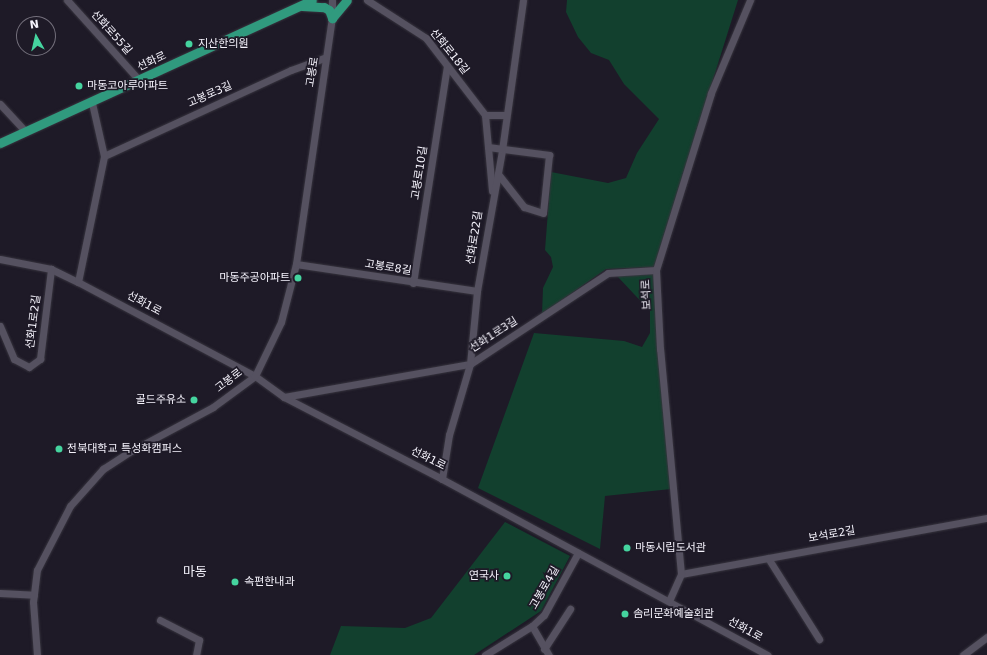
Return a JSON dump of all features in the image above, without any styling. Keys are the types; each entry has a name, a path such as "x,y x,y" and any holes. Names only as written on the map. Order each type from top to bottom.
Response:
{"main road":[{"name":"선화로","path":"0,143 140,81 312,0"},
{"path":"304,3 329,10 332,18 347,0"}],"street":[{"name":"선화로55길","path":"66,0 140,81"},
{"name":"고봉로","path":"37,655 34,595 37,570 51,540 70,506 91,480 131,451 213,407 255,376 281,322 296,264 332,18 332,0"},
{"name":"선화로18길","path":"367,0 426,38 485,115"},
{"name":"선화로22길","path":"442,479 449,435 470,364 477,291 502,150 523,0"},
{"name":"보석로","path":"681,574 660,349 656,270 711,93 750,0"},
{"name":"고봉로3길","path":"104,156 291,70 326,57"},
{"name":"고봉로10길","path":"413,283 446,66"},
{"path":"78,282 104,156 92,103"},
{"path":"0,104 26,132"},
{"path":"493,198 485,115 506,115"},
{"path":"488,147 549,155 543,214 520,204 498,174"},
{"name":"선화1로","path":"0,259 51,269 78,282 255,376 284,397 669,600 768,655"},
{"name":"고봉로8길","path":"296,264 413,283 477,291"},
{"name":"선화1로2길","path":"0,326 14,359 29,367 40,359 51,269"},
{"name":"선화1로3길","path":"284,397 470,364 608,273 656,270"},
{"name":"보석로2길","path":"681,574 987,518"},
{"name":"고봉로4길","path":"485,655 532,626 544,615 578,553"},
{"path":"768,558 819,639"},
{"path":"669,600 681,574"},
{"path":"0,593 34,595"},
{"path":"546,652 570,609"},
{"path":"160,620 199,640 196,655"},
{"path":"532,626 546,652"},
{"path":"963,655 987,637"}],"green space":[{"path":"567,0 738,0 654,267 606,269 542,314 543,288 553,267 551,257 545,250 551,172 608,183 626,178 637,153 659,119 624,84 609,60 591,53 578,37 566,12"},
{"path":"654,273 671,489 605,496 600,549 478,488 534,333 624,341 642,347 650,333 650,311 617,276"},
{"path":"505,522 570,556 541,611 474,655 330,655 341,626 405,628 431,618"}],"place":[{"name":"지산한의원","path":"189,44"},
{"name":"마동코아루아파트","path":"79,86"},
{"name":"마동주공아파트","path":"298,278"},
{"name":"골드주유소","path":"194,400"},
{"name":"전북대학교 특성화캠퍼스","path":"59,449"},
{"name":"마동시립도서관","path":"627,548"},
{"name":"연국사","path":"507,576"},
{"name":"속편한내과","path":"235,582"},
{"name":"솜리문화예술회관","path":"625,614"}],"district":[{"name":"마동","path":"195,572"}]}
